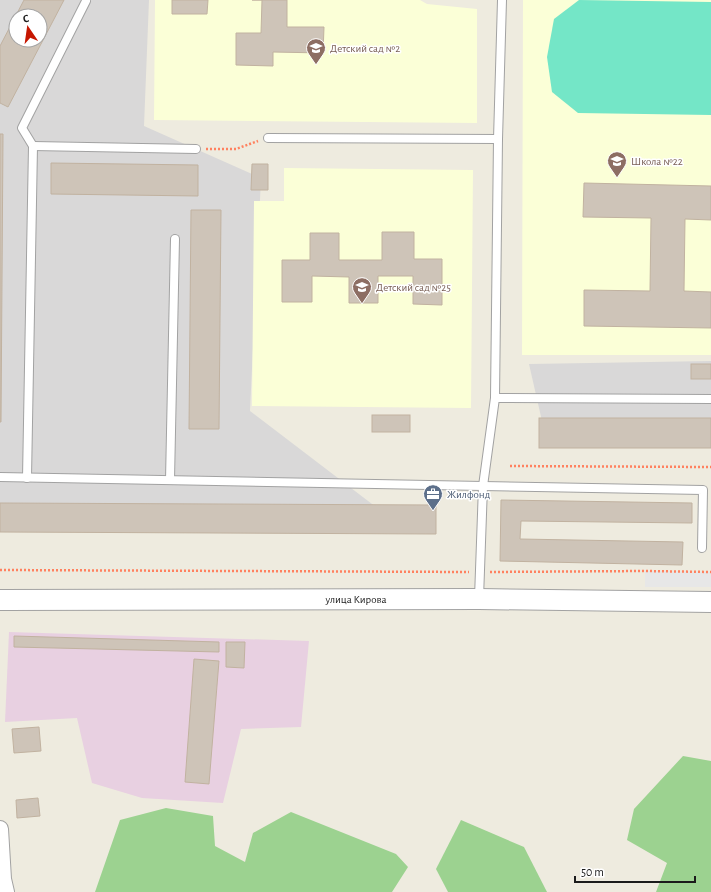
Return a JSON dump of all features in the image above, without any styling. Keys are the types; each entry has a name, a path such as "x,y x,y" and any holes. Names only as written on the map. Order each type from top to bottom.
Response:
{"street":[{"name":"улица Кирова","path":"0,600 479,599 711,602"},
{"path":"0,829 3,879 6,892"}],"lane":[{"path":"479,599 483,486 495,398 498,139 502,0"},
{"path":"27,478 33,146 22,128 86,1"},
{"path":"268,138 498,139"},
{"path":"33,146 196,149"},
{"path":"170,480 175,239"},
{"path":"495,398 711,399"},
{"path":"0,477 703,490 702,548"}],"path":[{"path":"196,149 236,148 268,138"},
{"path":"510,466 711,467"},
{"path":"0,570 711,572"}],"shaded area":[{"path":"0,0 149,0 144,126 261,178 250,411 393,520 0,516"},
{"name":"Детский сад №2","path":"155,0 420,0 427,4 477,9 477,123 154,120"},
{"name":"Школа №22","path":"523,0 711,0 711,355 522,355"},
{"name":"Детский сад №25","path":"284,168 473,170 471,408 252,406 254,201 284,201"},
{"path":"711,361 711,441 547,443 529,364"},
{"path":"645,571 711,572 711,587 645,587"},
{"path":"9,632 309,641 301,727 241,729 223,803 142,798 92,783 77,718 5,722"}],"green space":[{"path":"579,0 711,2 711,115 578,113 552,92 547,57 554,19"},
{"path":"683,756 711,761 711,892 656,892 667,863 627,840 634,809"},
{"path":"166,808 213,816 215,846 245,862 253,833 291,812 396,854 408,867 392,892 95,892 120,820"},
{"path":"461,820 524,847 547,892 448,892 436,869"}],"building":[{"path":"24,0 64,0 48,31 48,8 20,8"},
{"path":"172,0 208,0 207,14 172,14"},
{"path":"262,0 287,0 287,27 324,27 323,53 273,52 273,66 236,65 236,33 261,33"},
{"path":"8,31 8,48 39,48 8,107 0,103 0,46"},
{"path":"0,134 3,134 1,422 0,422"},
{"path":"51,163 198,165 198,196 51,194"},
{"path":"252,164 268,164 268,190 251,190"},
{"path":"584,183 711,186 711,220 685,219 684,291 711,292 711,328 584,326 584,290 650,291 651,218 583,217"},
{"path":"191,210 221,210 219,429 189,429"},
{"path":"382,232 414,232 414,259 442,259 442,305 413,304 413,276 378,276 378,303 349,303 349,277 312,276 312,302 282,302 282,260 310,260 310,233 339,233 339,260 382,260"},
{"path":"691,364 711,364 711,379 691,379"},
{"path":"372,415 410,415 410,432 372,432"},
{"path":"539,418 711,418 711,448 539,448"},
{"path":"501,500 692,503 692,523 521,521 520,539 683,542 682,565 500,561"},
{"path":"0,503 436,505 436,534 0,532"},
{"path":"14,636 219,642 219,652 14,647"},
{"path":"226,642 245,642 244,668 226,667"},
{"path":"194,659 219,661 209,784 185,782"},
{"path":"39,727 41,751 14,753 12,729"},
{"path":"38,798 40,816 17,818 16,800"}],"place":[{"name":"Детский сад №2","path":"316,65"},
{"name":"Школа №22","path":"617,178"},
{"name":"Детский сад №25","path":"362,304"},
{"name":"Жилфонд","path":"433,511"}]}
